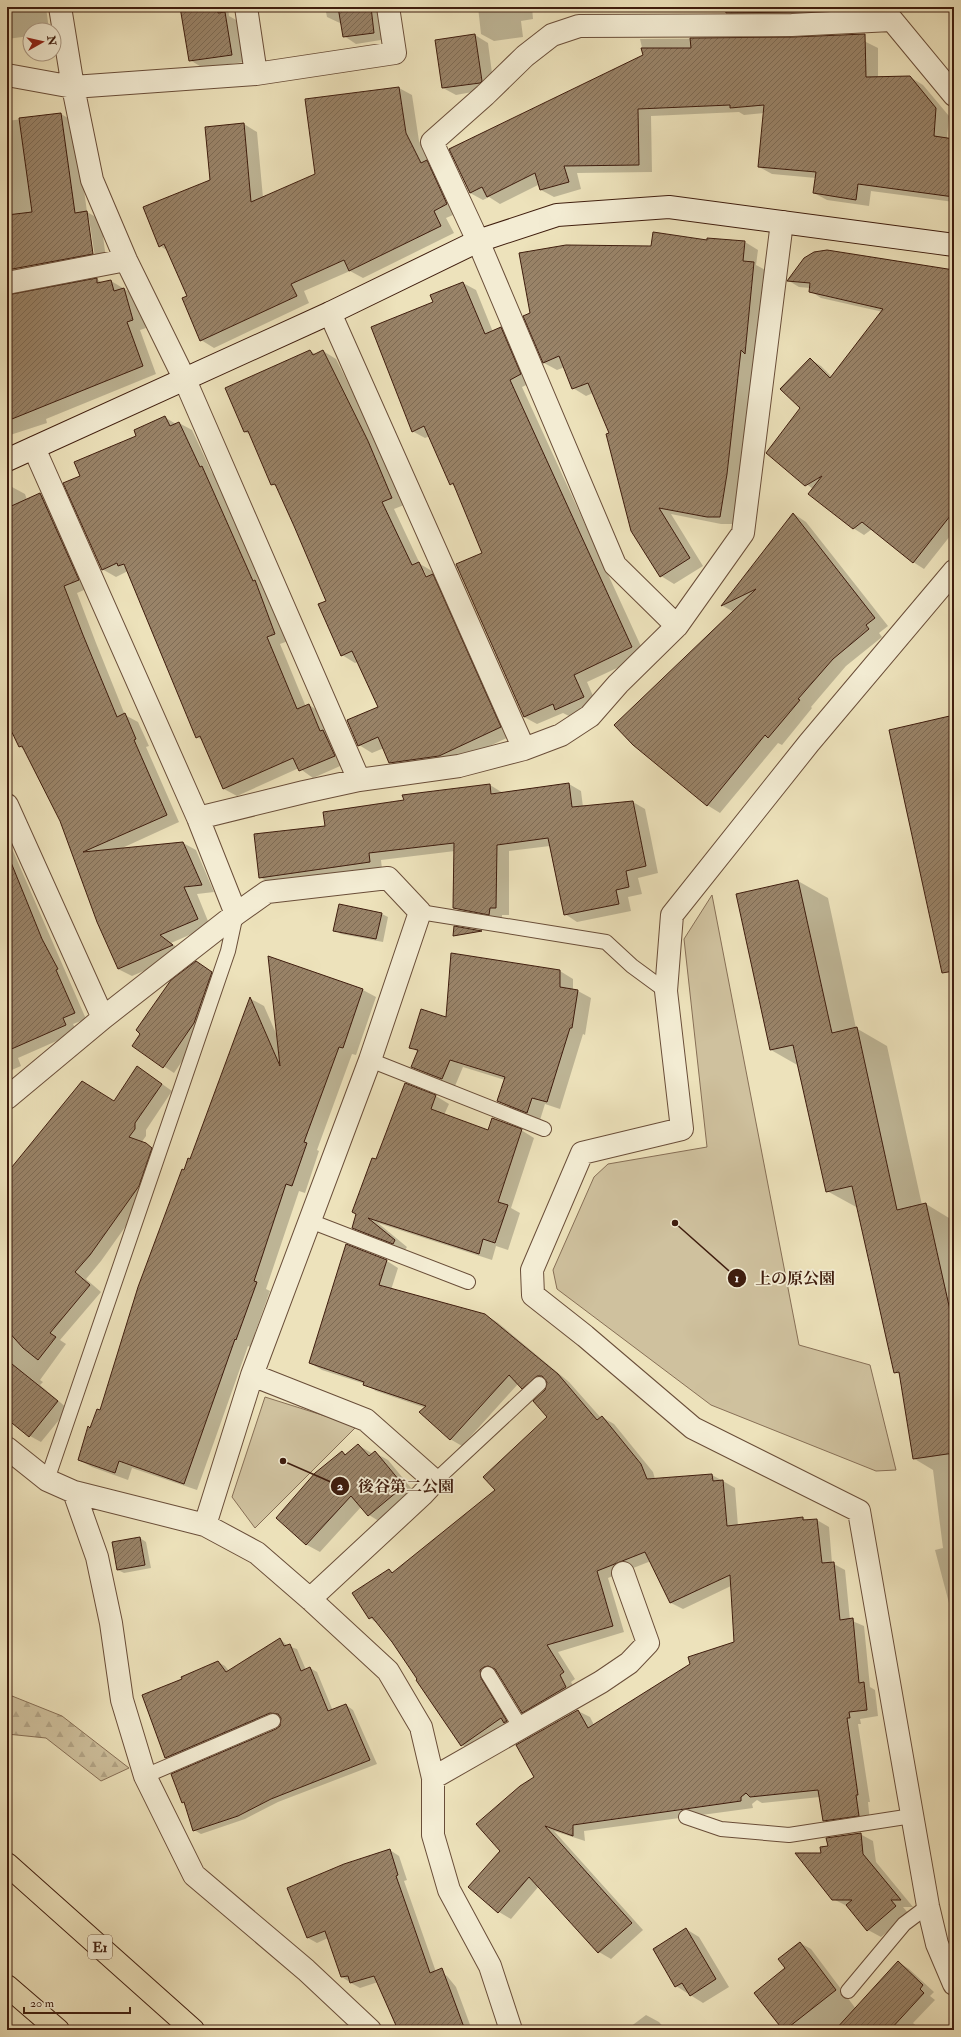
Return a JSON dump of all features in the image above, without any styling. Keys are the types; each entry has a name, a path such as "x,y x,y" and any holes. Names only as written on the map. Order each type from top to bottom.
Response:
{"highway":[{"name":"E1","path":"7,1864 193,2030"},
{"path":"7,1986 58,2030"}],"street":[{"path":"60,7 73,87 92,180 126,260 185,380 359,780"},
{"path":"246,7 256,74"},
{"path":"7,75 73,87 256,74 395,53 388,7"},
{"path":"677,626 615,564 478,241 432,142 485,95 525,56 552,35 579,26 792,25 886,14 954,95"},
{"path":"7,460 330,313 478,241 557,215 670,207 954,245"},
{"path":"198,818 359,780 459,766 524,749 561,735 590,716 618,684 677,626 742,532 782,222"},
{"path":"7,283 126,260"},
{"path":"330,313 524,749"},
{"path":"34,448 198,818 236,914"},
{"path":"954,571 809,743 672,915 666,991 682,1129 582,1153 532,1270 533,1295 585,1336 693,1428 859,1511 928,1906 937,1944 954,1984"},
{"path":"7,805 103,1018"},
{"path":"7,1098 103,1018 236,914 267,892 388,878 420,912 370,1060 252,1375 205,1525"},
{"path":"252,1375 366,1420 435,1481 422,1495 310,1599"},
{"path":"7,1448 47,1480 74,1492 205,1525 257,1553 310,1599 388,1671 421,1727 433,1778 433,1836 449,1890 490,1966 511,2030"},
{"path":"74,1492 97,1557 112,1623 122,1700 145,1776 194,1875 306,1970 370,2030"},
{"path":"433,1778 606,1678 629,1663 648,1643 623,1573"}],"lane":[{"path":"420,912 606,942 632,966 666,991"},
{"path":"47,1480 228,951 236,914"},
{"path":"370,1060 544,1129"},
{"path":"310,1221 468,1282"},
{"path":"435,1481 539,1384"},
{"path":"488,1674 520,1728"},
{"path":"145,1776 273,1721"},
{"path":"686,1817 721,1830 789,1835 912,1816"},
{"path":"848,1991 904,1924 928,1906"}],"green space":[{"path":"712,895 799,1345 870,1365 896,1470 876,1471 711,1405 557,1289 553,1270 594,1177 608,1164 707,1147 684,939"},
{"path":"265,1397 357,1426 255,1528 232,1497"},
{"path":"7,1694 62,1716 129,1768 101,1781 46,1738 7,1734"}],"building":[{"path":"180,7 217,7 218,13 225,12 232,55 189,61"},
{"path":"338,7 371,7 374,33 343,37"},
{"path":"725,7 864,7 864,9 726,13"},
{"path":"475,34 482,81 480,83 442,88 435,40"},
{"path":"865,34 866,77 910,76 936,108 934,136 954,139 954,197 858,184 856,200 813,193 816,172 758,167 764,105 730,108 730,105 638,109 639,165 564,166 569,182 540,190 535,173 487,197 482,187 470,193 449,149 643,55 641,48 691,48 690,38 793,37"},
{"path":"399,87 406,133 421,163 427,160 447,204 434,211 441,226 349,271 344,260 291,284 297,296 200,341 182,298 187,296 164,244 159,247 143,207 210,180 205,127 244,123 251,202 315,174 305,99"},
{"path":"61,113 75,213 87,211 93,254 7,270 7,215 32,212 19,118"},
{"path":"653,232 707,240 707,238 745,241 743,261 754,262 745,354 741,350 727,474 720,517 707,517 659,508 690,558 660,577 631,531 606,434 609,433 588,383 572,389 559,356 543,363 523,316 530,313 519,253 566,245 651,246"},
{"path":"827,250 954,270 954,511 913,563 862,522 853,529 808,494 822,476 805,486 766,453 800,408 780,389 810,358 830,378 883,309 809,292 810,283 787,281 804,258 814,252"},
{"path":"97,278 97,283 111,280 114,291 124,288 133,320 127,322 143,366 7,421 7,295"},
{"path":"463,282 485,334 501,327 521,374 510,380 632,647 574,675 584,697 555,710 553,704 524,717 456,564 482,553 453,483 450,485 424,426 412,432 371,327 433,302 430,295"},
{"path":"310,350 313,355 323,350 368,441 392,498 382,502 412,565 419,562 426,577 433,574 501,727 439,756 389,763 378,737 358,746 347,720 378,707 352,651 341,656 318,604 326,601 294,526 275,484 271,485 248,431 244,432 225,388"},
{"path":"165,416 170,426 179,422 200,467 202,466 253,581 255,580 275,634 267,637 297,709 309,704 320,731 323,730 335,756 299,771 293,758 223,789 200,736 196,738 124,564 118,566 117,563 102,570 63,483 80,476 74,462 136,436 134,430"},
{"path":"40,493 79,580 64,586 83,635 117,717 125,713 136,739 134,740 167,815 83,852 183,842 202,885 184,887 198,919 160,935 173,945 118,969 97,922 60,821 22,746 19,747 7,722 7,508"},
{"path":"793,513 875,618 866,625 869,629 833,659 798,699 800,700 768,738 765,735 707,806 633,745 614,725 756,589 721,606"},
{"path":"954,715 954,971 942,973 889,730"},
{"path":"569,783 572,807 633,801 646,866 626,871 629,887 616,890 619,904 564,915 548,838 497,845 496,908 490,908 489,915 453,908 454,843 369,853 370,862 259,878 254,834 325,826 323,812 404,800 402,795 490,784 491,794"},
{"path":"8,855 42,939 58,969 56,970 75,1013 63,1018 66,1025 7,1051"},
{"path":"798,880 832,1033 857,1027 897,1210 926,1203 954,1328 954,1453 913,1459 899,1372 894,1373 852,1186 826,1192 793,1045 770,1050 736,894"},
{"path":"339,904 382,913 376,939 333,931"},
{"path":"454,926 482,931 453,936"},
{"path":"451,953 560,970 560,987 578,990 572,1028 570,1028 547,1102 532,1098 527,1113 497,1101 505,1077 450,1060 442,1079 411,1067 418,1050 409,1048 421,1009 446,1017"},
{"path":"268,956 363,989 343,1048 339,1047 304,1142 307,1143 292,1186 286,1184 254,1281 257,1282 236,1340 235,1339 184,1484 119,1461 115,1473 78,1460 88,1426 90,1428 97,1409 100,1410 138,1287 182,1169 184,1170 188,1158 190,1159 250,997 280,1066"},
{"path":"196,961 212,972 194,1023 163,1068 132,1046 140,1034 136,1030 171,980"},
{"path":"137,1066 162,1084 135,1123 135,1129 129,1137 146,1143 152,1148 139,1186 90,1255 75,1272 90,1285 50,1333 56,1337 38,1360 23,1348 7,1330 7,1173 82,1081 114,1101"},
{"path":"405,1083 436,1095 431,1109 488,1130 492,1118 522,1129 498,1202 508,1205 495,1243 483,1239 479,1254 368,1218 395,1240 393,1244 352,1228 356,1214 352,1212 372,1158 376,1159"},
{"path":"346,1244 387,1260 379,1285 485,1314 558,1374 597,1420 602,1416 641,1464 647,1479 712,1474 713,1481 723,1480 727,1526 803,1517 803,1520 817,1519 822,1563 834,1562 840,1620 853,1618 859,1683 864,1682 867,1710 849,1712 850,1718 847,1718 858,1795 856,1795 859,1816 823,1821 818,1790 750,1797 746,1793 741,1797 741,1801 573,1825 573,1836 545,1826 632,1923 598,1953 529,1877 498,1913 468,1887 500,1851 476,1824 520,1786 534,1777 516,1745 578,1710 588,1728 690,1664 688,1657 734,1642 730,1575 670,1603 645,1552 597,1571 613,1626 547,1645 564,1672 560,1675 566,1687 522,1713 495,1669 488,1666 484,1667 480,1670 481,1678 507,1721 504,1723 501,1718 461,1746 392,1642 372,1617 369,1619 352,1593 389,1569 392,1573 495,1490 483,1477 547,1417 533,1401 545,1390 547,1382 542,1376 537,1376 522,1389 509,1375 450,1440 419,1412 426,1406 363,1385 364,1382 309,1363"},
{"path":"7,1360 58,1401 29,1437 7,1419"},
{"path":"358,1444 369,1456 375,1451 404,1486 368,1516 351,1496 306,1545 276,1518 315,1473 342,1451 345,1455"},
{"path":"140,1537 145,1565 117,1570 112,1542"},
{"path":"280,1638 284,1646 290,1644 301,1671 310,1667 328,1711 346,1704 370,1760 271,1799 238,1816 193,1831 184,1802 182,1803 171,1774 276,1729 280,1726 281,1718 278,1714 270,1713 165,1758 142,1695 182,1679 181,1677 218,1661 226,1672"},
{"path":"861,1833 863,1854 901,1900 891,1900 896,1906 867,1931 846,1905 852,1900 832,1900 795,1853 821,1853 820,1847 828,1846 826,1838"},
{"path":"390,1849 398,1875 396,1876 430,1973 442,1968 465,2030 398,2030 374,1976 350,1983 348,1976 341,1977 325,1931 307,1938 287,1888 344,1864"},
{"path":"686,1928 716,1979 690,1996 682,1983 675,1987 653,1949"},
{"path":"800,1942 836,1990 785,2030 783,2030 754,1993 785,1968 778,1959"},
{"path":"898,1961 923,1985 920,1989 924,1993 890,2030 835,2030"}],"place":[{"name":"上の原公園","path":"675,1223"},
{"name":"後谷第二公園","path":"283,1461"}]}
